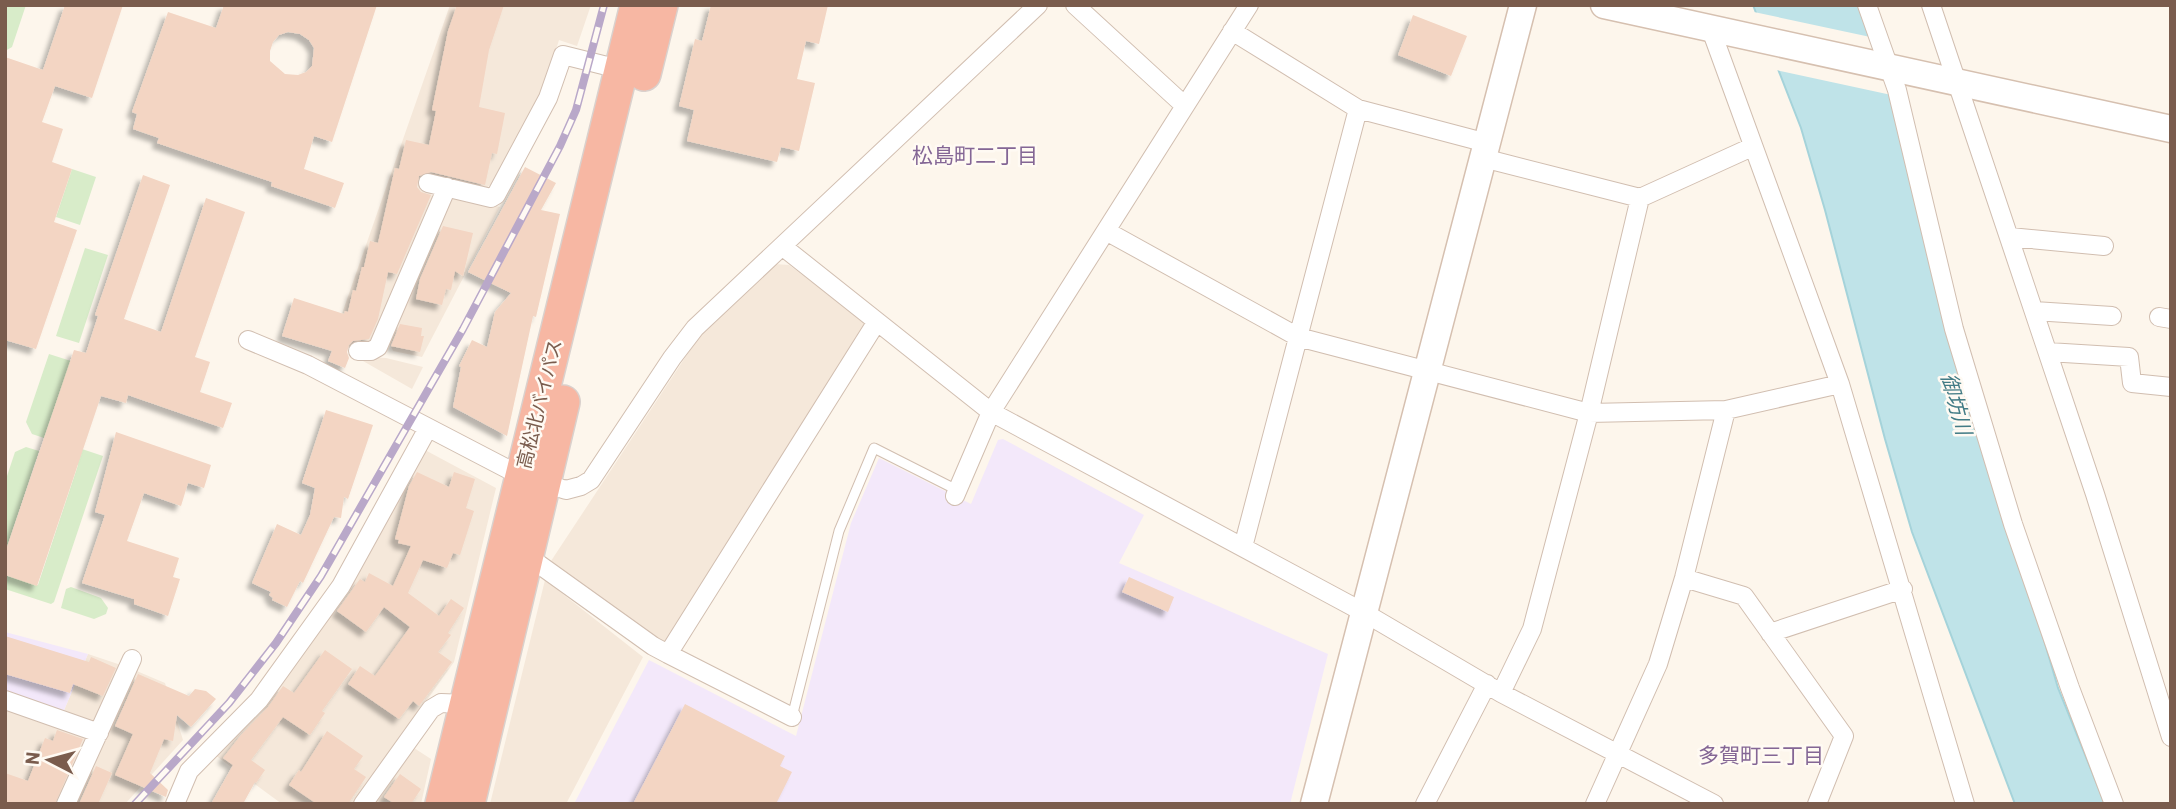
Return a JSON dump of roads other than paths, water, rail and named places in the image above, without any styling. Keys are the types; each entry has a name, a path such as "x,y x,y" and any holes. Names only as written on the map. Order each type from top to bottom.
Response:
{"highway":[{"name":"高松北バイパス","path":"633,73 637,5"},
{"name":"高松北バイパス","path":"442,804 466,704 532,480 633,73 661,5"},
{"name":"高松北バイパス","path":"468,804 526,555 532,480"}],"street":[{"path":"248,340 308,365 532,480 566,490 582,486 591,480 695,328 1038,5"},
{"path":"1075,5 1185,106"},
{"path":"956,493 991,412 1249,5"},
{"path":"1314,804 1523,5"},
{"path":"1604,5 1705,16 1765,41 1887,65 2171,129"},
{"path":"1867,5 1901,104 1954,329 2014,524 2070,688 2114,804"},
{"path":"1931,5 2095,494 2171,737"},
{"path":"1705,16 1840,384 1965,804"},
{"path":"1233,31 1357,109 1640,198 1752,147"},
{"path":"428,183 491,198 496,195 548,98 564,55 633,73"},
{"path":"1243,547 1357,109"},
{"path":"358,351 371,351 378,347 447,187"},
{"path":"1425,804 1532,629 1589,413 1640,198"},
{"path":"1106,231 1298,337 1589,413 1726,410 1840,384"},
{"path":"2010,237 2104,246"},
{"path":"782,246 991,412 1363,612 1494,689 1714,804"},
{"path":"2034,311 2112,316"},
{"path":"668,654 876,323"},
{"path":"2048,352 2129,356 2132,383 2171,387"},
{"path":"1595,804 1658,664 1684,578 1726,410"},
{"path":"175,804 190,771 259,701 341,586 428,428"},
{"path":"526,555 668,654 792,717"},
{"path":"1684,578 1744,596 1844,736 1817,804"},
{"path":"1770,633 1903,589"},
{"path":"66,804 132,659"},
{"path":"5,700 99,733"},
{"path":"363,804 431,709 441,703 466,704"}],"lane":[{"path":"792,717 839,531 874,448 956,493"}],"water":[{"name":"御坊川","path":"1753,5 1859,5 1894,96 2058,688 2105,804 2015,804 1912,532 1801,128"}],"railway":[{"path":"135,804 229,703 276,643 321,576 463,329 560,146 576,110 604,5"}],"district":[{"name":"松島町二丁目","path":"975,156"},
{"name":"多賀町三丁目","path":"1761,756"}]}
